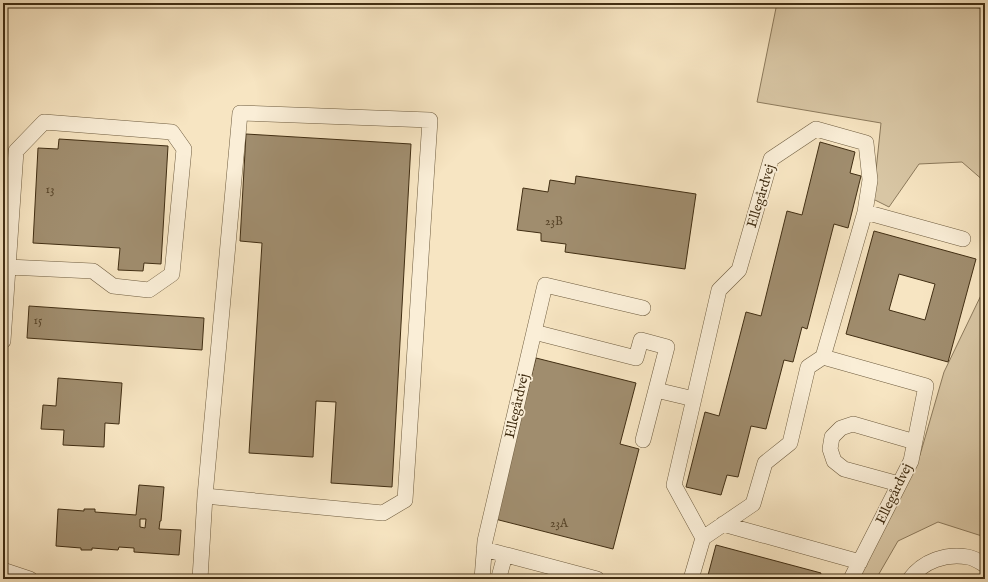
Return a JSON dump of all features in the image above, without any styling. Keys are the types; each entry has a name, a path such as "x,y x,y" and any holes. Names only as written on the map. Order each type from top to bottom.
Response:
{"street":[{"path":"200,579 205,496 240,113 430,120 405,500 383,513 205,496"},
{"path":"3,341 8,267 9,150 44,122 172,132 184,149 172,274 149,290 113,286 92,271 8,267"},
{"name":"Ellegårdvej","path":"703,538 674,485 719,290 739,270 771,159 816,129 866,143 870,180 865,212 824,357 926,386 911,460 851,579"},
{"path":"865,212 963,240"},
{"name":"Ellegårdvej","path":"482,579 485,541 545,285 644,308"},
{"path":"534,332 636,358 641,340 667,347 643,440"},
{"path":"691,579 703,538 753,504 764,463 790,443 808,367 824,357"},
{"path":"656,390 694,399"},
{"path":"899,484 844,469 834,461 830,449 832,437 841,428 853,424 915,442"},
{"path":"723,524 860,562"},
{"path":"484,549 597,579"},
{"path":"500,579 499,577 505,554"},
{"path":"910,579 927,563 947,556 969,557 985,565"},
{"path":"3,570 30,579"}],"shaded area":[{"path":"777,3 949,3 985,9 985,182 962,162 919,164 889,207 873,199 881,123 757,102"},
{"path":"985,287 985,537 938,522 898,541 876,579 859,579 920,455 944,372"}],"building":[{"path":"246,134 411,144 392,487 331,483 336,402 316,401 313,457 249,453 262,243 240,241"},
{"path":"59,139 168,146 161,264 144,263 143,271 118,270 120,248 33,243 38,148 58,149"},
{"path":"820,142 855,152 850,173 861,176 848,228 834,224 807,329 802,327 793,362 784,360 766,429 751,426 738,477 727,475 721,495 686,487 705,412 719,416 746,312 761,316 787,211 802,215"},
{"path":"576,176 696,194 685,269 565,252 566,244 541,241 541,233 517,230 523,188 548,192 550,180 575,184"},
{"path":"874,231 976,259 948,362 846,334","holes":["899,274 935,284 925,320 889,310"]},
{"path":"29,306 204,318 202,350 27,338"},
{"path":"536,358 636,383 620,444 639,449 613,549 495,519"},
{"path":"58,378 122,383 119,424 105,423 104,447 63,445 64,430 41,429 43,405 56,406"},
{"path":"139,485 164,487 159,529 181,530 179,555 134,552 134,548 119,547 118,550 92,548 92,550 81,550 81,548 56,546 58,509 84,511 84,509 95,509 95,512 136,515","holes":["140,519 146,519 145,528 140,527"]},
{"path":"716,545 821,573 819,579 707,579"}]}
